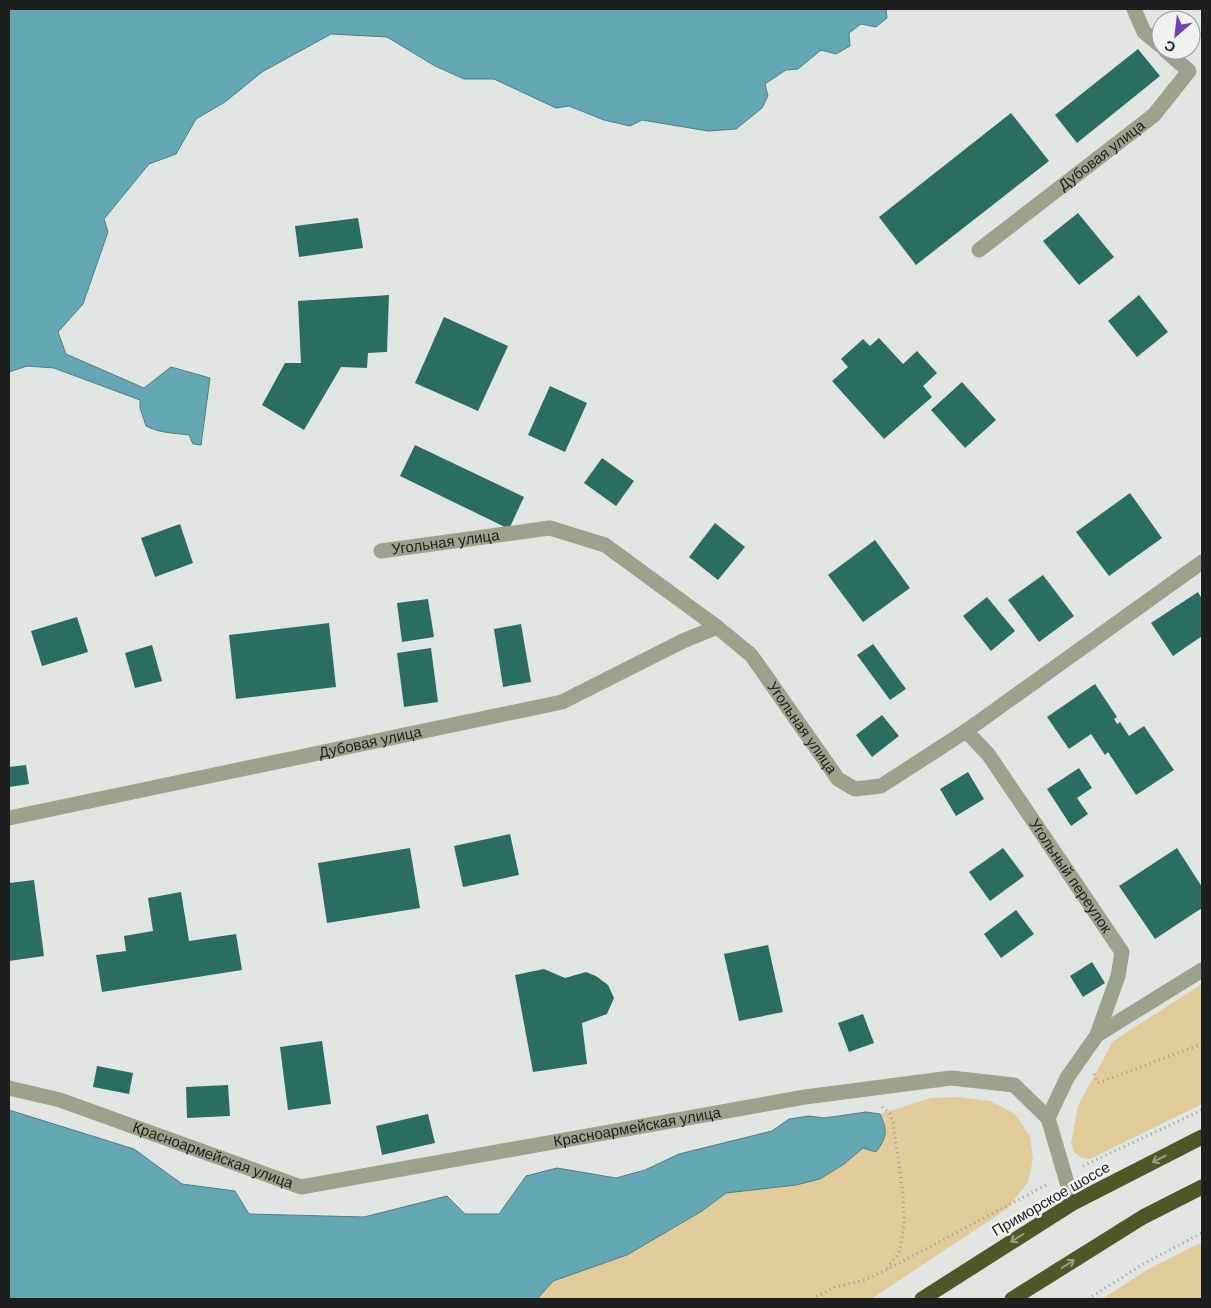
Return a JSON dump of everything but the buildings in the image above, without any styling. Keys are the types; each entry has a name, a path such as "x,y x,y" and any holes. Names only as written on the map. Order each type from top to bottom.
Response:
{"highway":[{"name":"Приморское шоссе","path":"922,1299 1073,1203 1202,1137"},
{"path":"1012,1299 1143,1217 1202,1187"}],"street":[{"path":"1134,9 1144,32 1151,38"},
{"name":"Дубовая улица","path":"980,250 1154,115 1189,71 1176,60"},
{"name":"Угольная улица","path":"381,551 550,528 605,544 717,627 751,655 838,779 854,789 881,786 966,731 1202,562"},
{"name":"Дубовая улица","path":"9,818 562,702 683,641 717,627"},
{"name":"Угольный переулок","path":"966,731 988,754 1122,952 1118,976 1097,1035"},
{"path":"1073,1203 1048,1118 1067,1078 1097,1035 1202,970"},
{"name":"Красноармейская улица","path":"9,1088 60,1100 300,1187 796,1099 951,1078 1014,1085 1048,1118"}],"path":[{"path":"1085,1053 1098,1083 1202,1044"},
{"path":"877,1104 890,1113 893,1122 903,1194 904,1226 899,1253 886,1270"},
{"path":"812,1299 835,1287 865,1280 886,1270 1065,1175 1202,1110"},
{"path":"1088,1299 1143,1264 1202,1234"}],"shaded area":[{"path":"1202,984 1202,1104 1090,1159 1082,1158 1074,1152 1071,1143 1078,1106 1113,1041"},
{"path":"958,1097 990,1101 1015,1114 1030,1136 1033,1159 1028,1182 1007,1209 871,1299 537,1299 552,1281 627,1255 702,1211 726,1193 796,1185 844,1164 886,1127 880,1114 931,1098"},
{"path":"1202,1242 1202,1299 1102,1299 1147,1270"}],"water":[{"path":"9,9 886,9 887,18 876,27 861,24 849,33 850,46 836,54 821,50 798,69 786,70 765,84 768,96 762,108 736,129 708,131 642,120 630,126 604,120 569,106 556,108 494,79 464,79 435,66 387,37 331,34 262,72 225,102 196,119 176,154 149,164 104,219 108,232 83,304 58,332 66,354 144,388 171,367 210,378 201,445 193,444 189,435 161,431 146,426 140,408 140,400 54,368 27,366 9,372"},
{"path":"9,1110 134,1149 182,1184 235,1191 249,1214 364,1217 447,1196 465,1214 499,1214 526,1176 557,1168 616,1178 645,1170 679,1154 772,1131 789,1119 809,1116 824,1118 866,1112 880,1114 885,1134 876,1152 863,1148 844,1164 820,1179 796,1185 726,1193 702,1211 627,1255 553,1281 537,1299 9,1299"}]}
